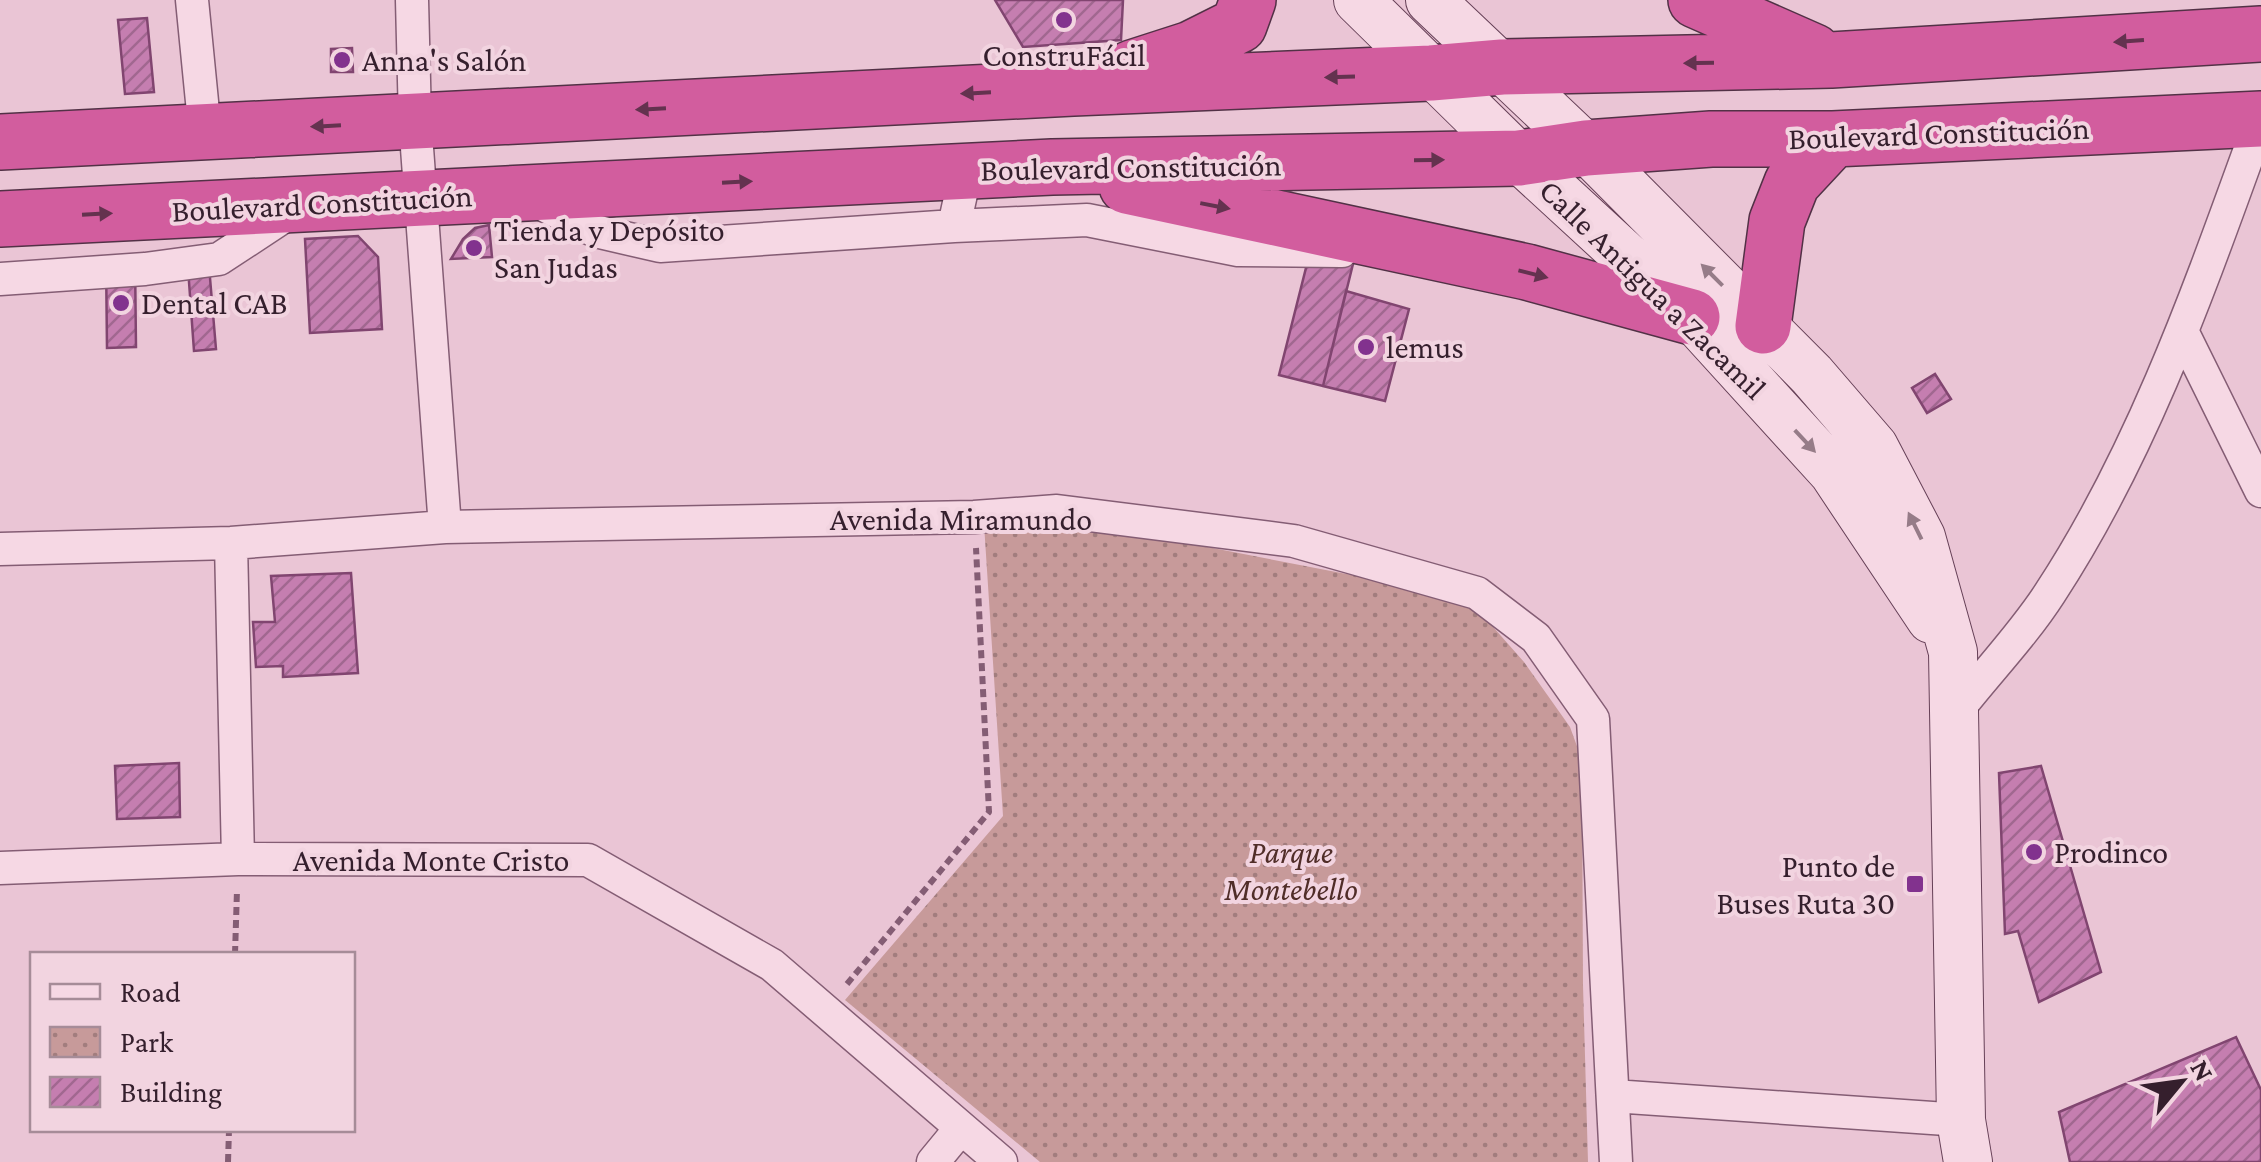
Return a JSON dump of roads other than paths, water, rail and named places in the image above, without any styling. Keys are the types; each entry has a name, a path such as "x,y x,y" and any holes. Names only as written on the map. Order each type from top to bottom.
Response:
{"highway":[{"path":"1073,88 1191,48 1239,25 1248,0"},
{"path":"1696,0 1831,60"},
{"path":"1,135 205,132 1502,67 1831,60 2245,29"},
{"name":"Boulevard Constitución","path":"0,218 1052,167 1519,158 1586,148 1711,139 1833,139 2261,119"},
{"path":"1763,326 1777,221 1792,183 1833,139"},
{"path":"1052,167 1176,198 1527,272 1692,317"}],"street":[{"path":"192,0 205,132"},
{"path":"412,0 415,121 446,526"},
{"name":"Calle Antigua a Zacamil","path":"1358,0 1519,158 1692,317 1833,472 1953,652"},
{"name":"Calle Antigua a Zacamil","path":"1430,0 1586,148 1812,375 1874,447 1921,536 1953,652 1964,1141"},
{"path":"1955,713 2049,596 2100,507 2183,333 2261,119"},
{"path":"954,226 966,171"},
{"path":"521,193 594,231 660,246 1087,220 1238,250 1336,252 1398,243"},
{"path":"0,279 145,270 219,259 303,204"},
{"path":"2183,333 2261,492"},
{"name":"Avenida Miramundo","path":"0,549 230,543 446,526 974,517 1057,511 1294,541 1477,593 1536,638 1593,719 1616,1162"},
{"path":"230,543 238,859"},
{"name":"Avenida Monte Cristo","path":"0,868 238,859 588,860 772,965 1001,1162"},
{"path":"1613,1096 1964,1141"},
{"path":"933,1162 960,1128"}],"place":[{"name":"ConstruFácil","path":"1064,20"},
{"name":"Anna's Salón","path":"342,60"},
{"name":"Tienda y Depósito San Judas","path":"474,248"},
{"name":"Dental CAB","path":"121,303"},
{"name":"lemus","path":"1366,347"},
{"name":"Prodinco","path":"2034,852"},
{"name":"Punto de Buses Ruta 30","path":"1915,884"}],"park label":[{"name":"Parque Montebello","path":"1291,870"}]}
